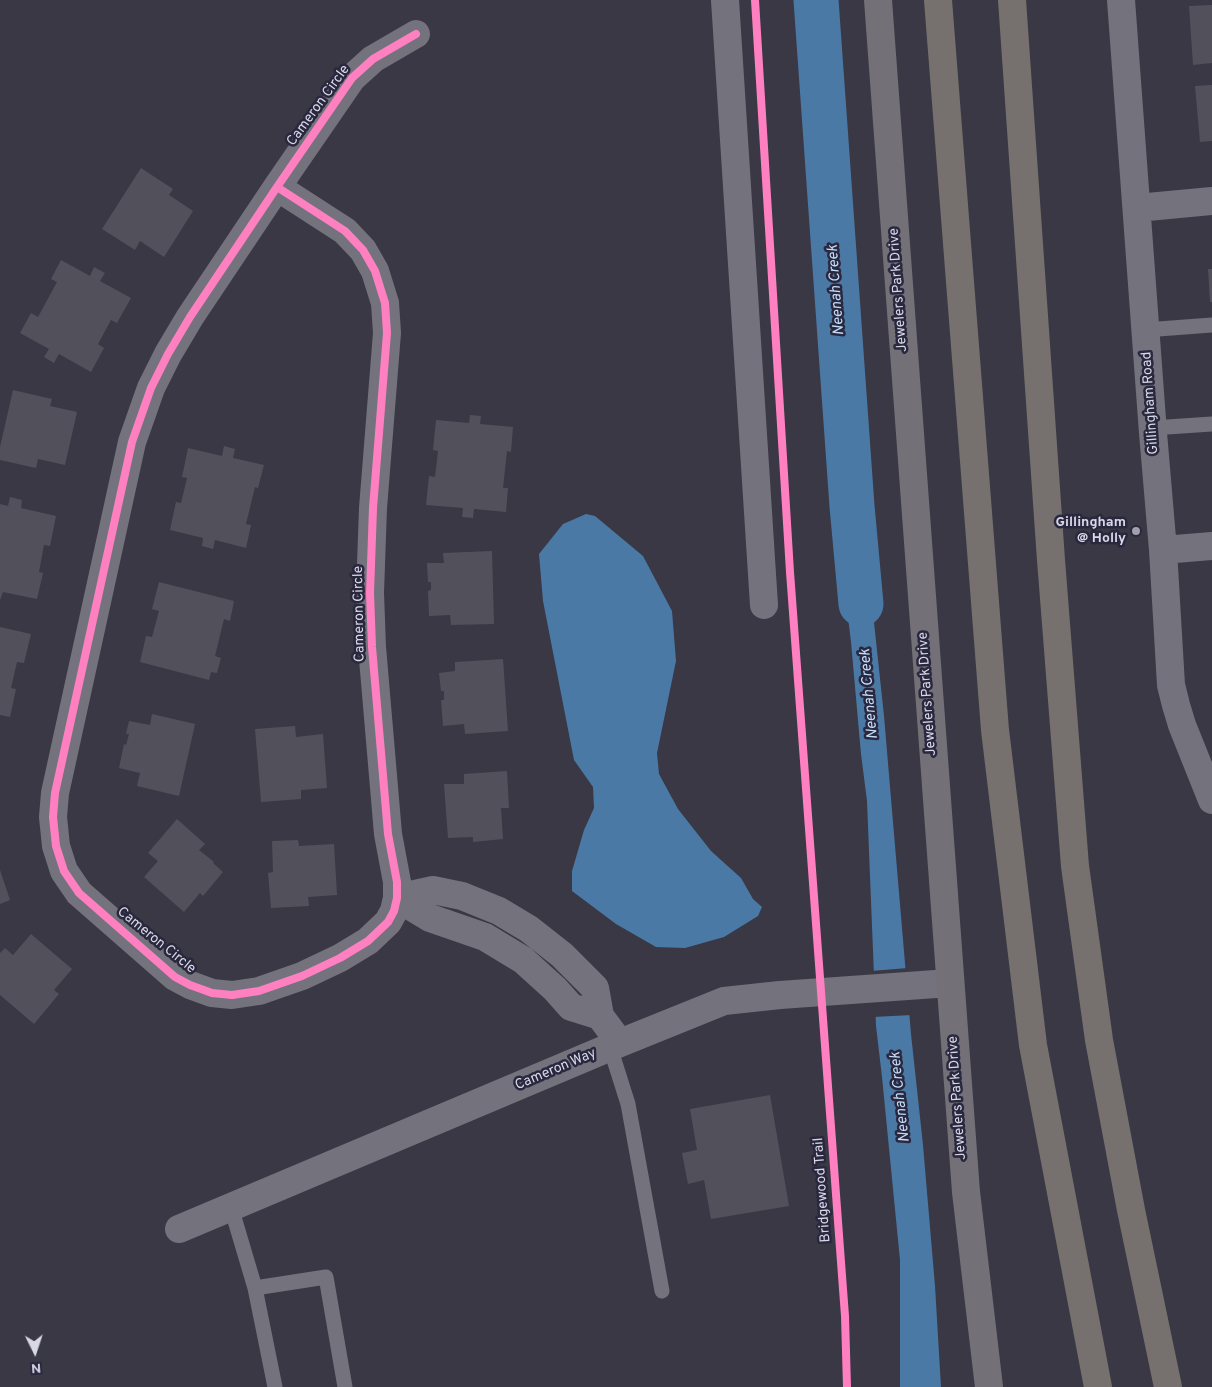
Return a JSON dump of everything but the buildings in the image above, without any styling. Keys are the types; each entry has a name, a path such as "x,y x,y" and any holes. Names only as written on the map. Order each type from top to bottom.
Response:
{"highway":[{"path":"938,0 996,740 1033,1045 1098,1387"},
{"path":"1012,0 1051,560 1076,866 1101,1049 1130,1210 1168,1387"}],"street":[{"path":"726,0 764,605"},
{"name":"Jewelers Park Drive","path":"878,0 966,1192 989,1387"},
{"name":"Gillingham Road","path":"1120,0 1163,550 1171,685 1182,725 1212,800"},
{"name":"Cameron Circle","path":"277,187 345,231 363,250 375,270 385,302 388,333 373,508 370,593 372,647 388,834 397,882 397,898 394,911 388,922 368,941 340,958 302,976 259,991 232,995 212,993 175,977 79,893 64,871 56,846 53,817 55,793 132,442 151,388 190,316 277,187 352,78 373,59 416,34"},
{"path":"1137,208 1212,201"},
{"path":"1163,550 1212,546"},
{"path":"397,898 433,890 462,896 499,911 529,929 562,956 594,988 600,1016 615,1045"},
{"name":"Cameron Way","path":"180,1229 615,1045 724,1001 950,983"}],"lane":[{"path":"1145,330 1212,325"},
{"path":"1152,428 1212,424"},
{"path":"615,1045 628,1104 662,1291"},
{"path":"231,1207 255,1288 275,1387"},
{"path":"255,1288 326,1277 345,1387"}],"water":[{"path":"586,514 595,516 643,556 672,611 676,661 657,753 659,774 678,809 711,851 741,878 753,899 762,907 758,916 724,937 685,948 656,947 616,924 572,891 572,871 584,830 594,808 593,787 574,760 543,601 539,554 563,524"},
{"path":"855,543 868,566 884,716 935,1286 941,1387 900,1387 900,1260 876,1026 867,801 840,552"}],"pier":[{"path":"874,592 876,617 846,619 843,595"},
{"path":"908,968 912,1015 873,1017 871,971"}],"waterway":[{"name":"Neenah Creek","path":"816,0 852,506 861,604"}],"cycle path":[{"name":"Bridgewood Trail","path":"755,0 790,572 845,1316 847,1387"},
{"path":"277,187 345,231 363,250 375,271 385,303 387,333 373,508 370,593 372,647 388,834 397,882 397,898 394,911 388,922 368,941 340,958 302,976 259,991 232,995 212,993 175,977 79,893 64,871 56,846 53,817 55,793 132,442 151,388 190,317 277,187 352,78 373,59 416,34"}],"place":[{"name":"Gillingham @ Holly","path":"1136,531"}]}
